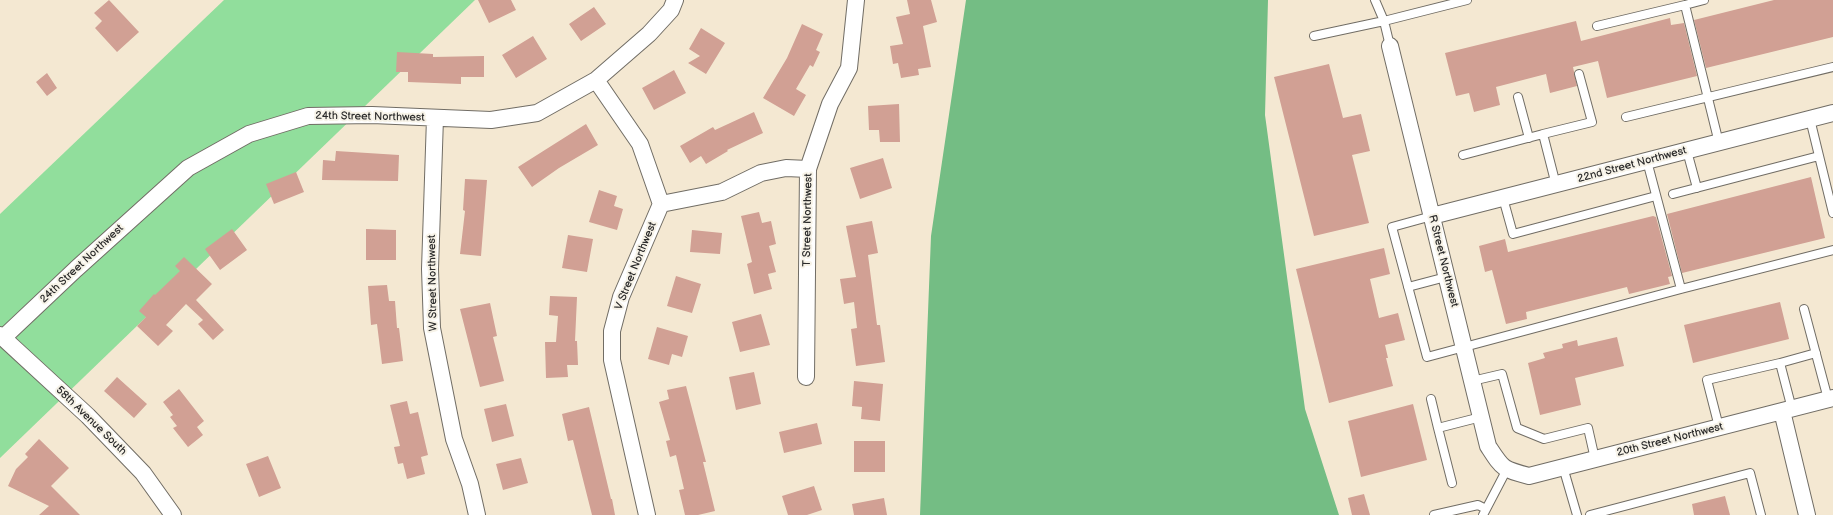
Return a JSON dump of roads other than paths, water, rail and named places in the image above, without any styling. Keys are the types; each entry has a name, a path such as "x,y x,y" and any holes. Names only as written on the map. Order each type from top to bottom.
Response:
{"street":[{"name":"24th Street Northwest","path":"1,336 188,168 249,134 308,116 372,115 491,120 537,113 596,80 649,34 670,10 675,0"},
{"name":"T Street Northwest","path":"806,377 808,169 830,104 849,68 856,0"},
{"name":"R Street Northwest","path":"1390,46 1480,417 1488,446 1506,471"},
{"path":"596,80 640,144 661,204 722,192 761,173 786,168 808,169"},
{"name":"22nd Street Northwest","path":"1432,216 1833,113"},
{"name":"W Street Northwest","path":"435,118 430,269 432,328 454,439 470,484 477,515"},
{"name":"V Street Northwest","path":"647,515 612,360 612,331 621,297 661,204"},
{"name":"58th Avenue South","path":"1,336 88,416 143,473 173,515"},
{"name":"20th Street Northwest","path":"1506,471 1529,476 1830,399"},
{"path":"1787,410 1807,515"}],"lane":[{"path":"1374,0 1384,21 1390,46"},
{"path":"1314,36 1384,21 1467,0"},
{"path":"1597,26 1704,0"},
{"path":"1686,5 1719,143"},
{"path":"1626,117 1833,67"},
{"path":"1463,155 1592,122 1580,74"},
{"path":"1518,97 1529,138"},
{"path":"1810,119 1833,213"},
{"path":"1543,134 1556,185"},
{"path":"1687,151 1697,188"},
{"path":"1673,194 1819,156"},
{"path":"1647,161 1682,289"},
{"path":"1503,198 1513,234 1656,196"},
{"path":"1432,216 1392,227 1427,357 1833,250"},
{"path":"1408,287 1446,276"},
{"path":"1804,309 1830,399"},
{"path":"1719,427 1707,380 1816,353"},
{"path":"1780,362 1787,410"},
{"path":"1472,381 1502,374 1517,428 1544,439 1588,428 1595,459"},
{"path":"1431,399 1452,483"},
{"path":"1438,428 1480,417"},
{"path":"1563,467 1576,515"},
{"path":"1434,515 1478,505 1485,512 1506,471"},
{"path":"1590,515 1750,473 1761,515"}]}
